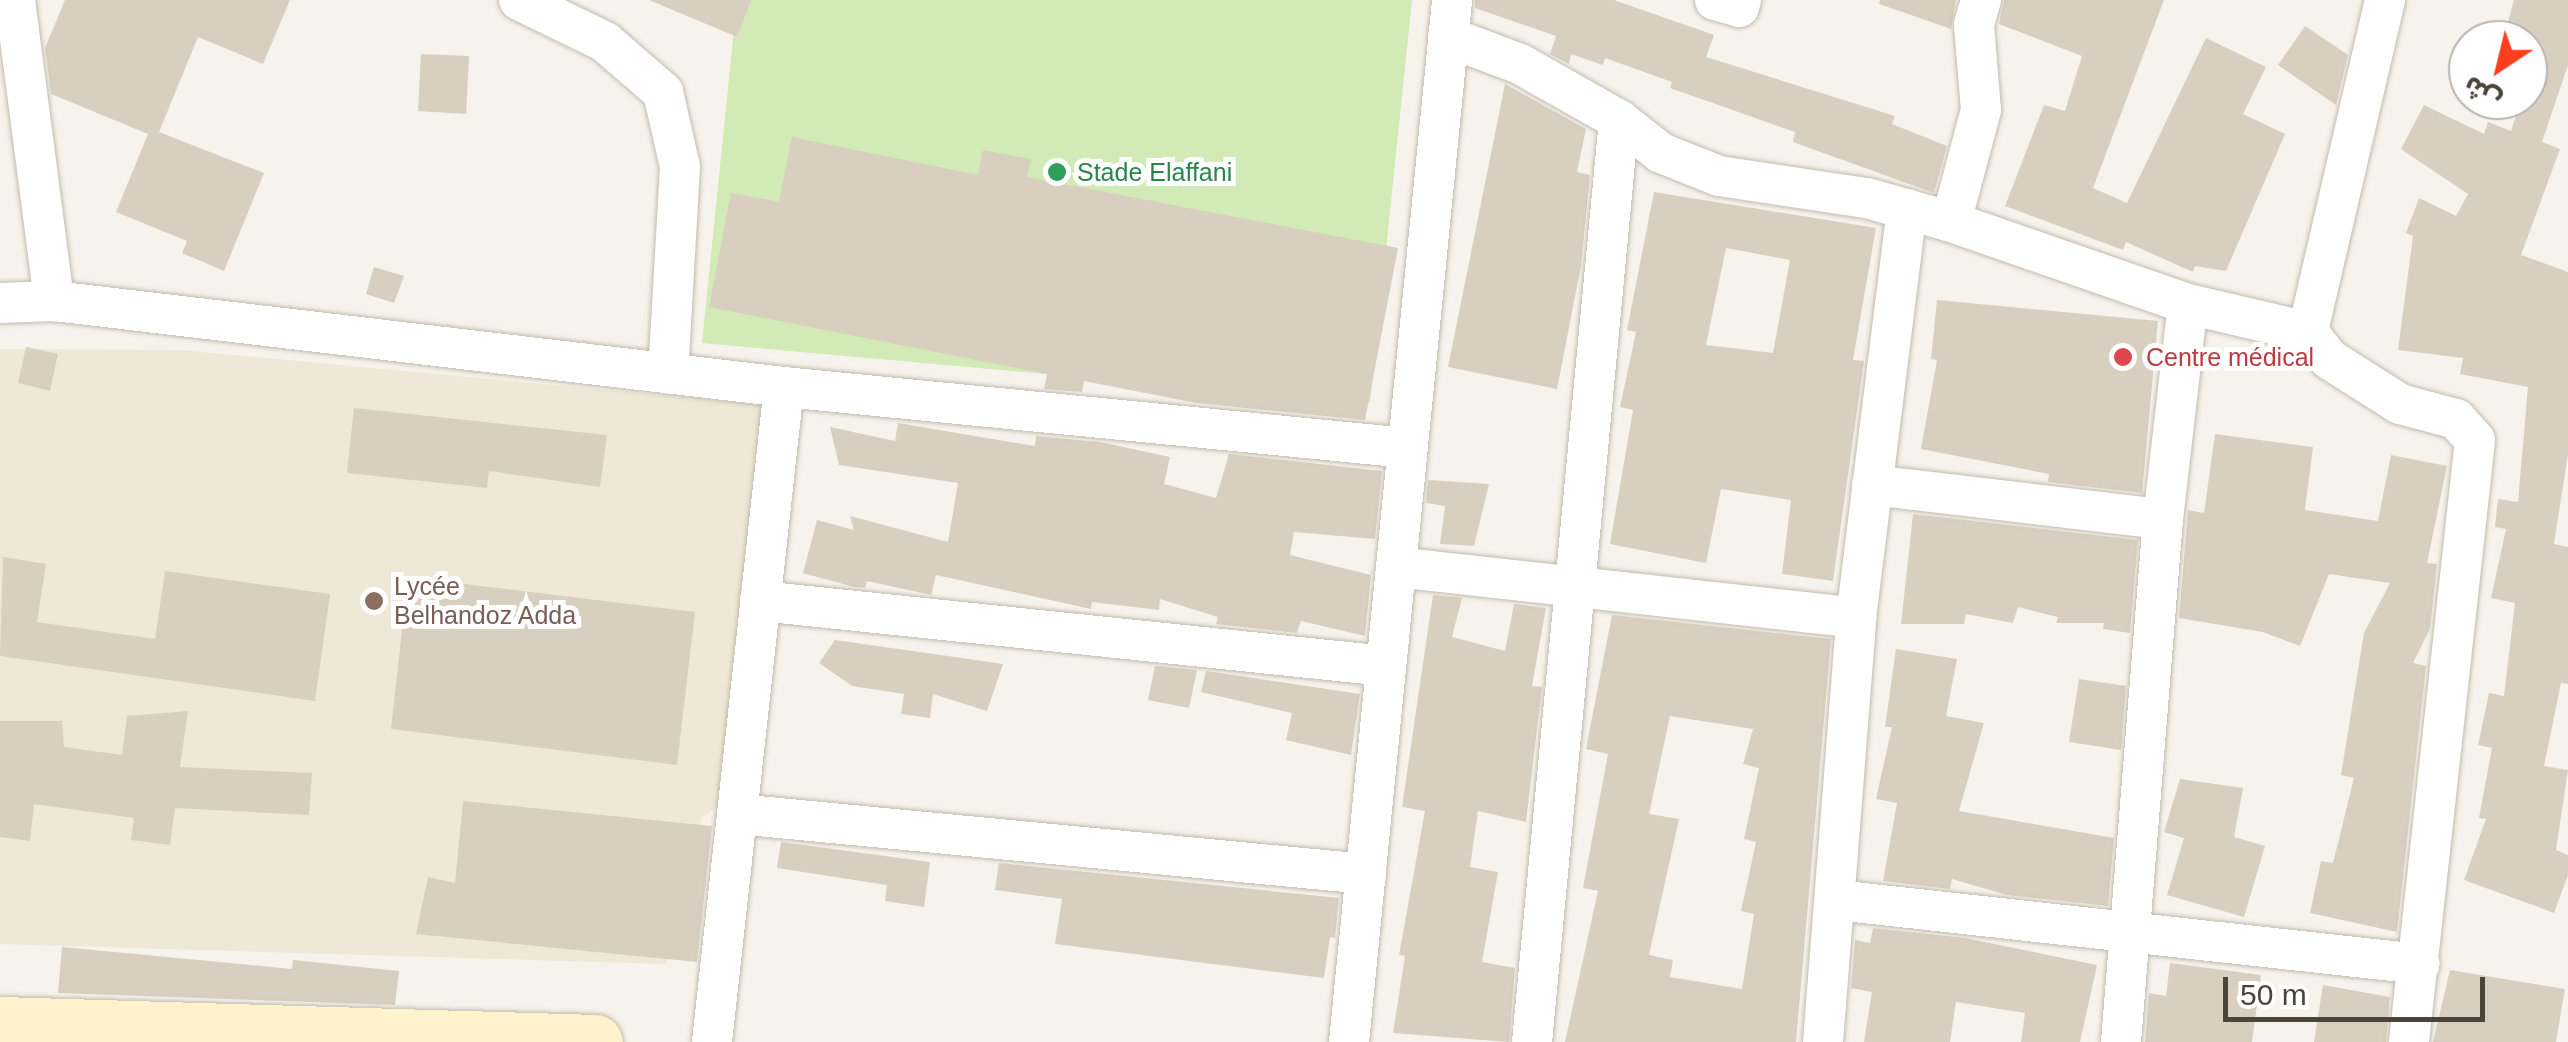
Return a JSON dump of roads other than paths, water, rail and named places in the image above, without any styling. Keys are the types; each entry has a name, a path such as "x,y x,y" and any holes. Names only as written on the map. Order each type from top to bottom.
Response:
{"street":[{"path":"16,0 54,301"},
{"path":"518,0 605,42 662,92 680,166 668,374"},
{"path":"1715,0 1738,7 1741,0"},
{"path":"1951,222 1981,110 1974,25 1982,0"},
{"path":"2308,332 2385,0"},
{"path":"1349,1042 1450,18 1520,64 1620,120 1660,153 1720,176 1907,210 1951,222 2188,304 2308,332 2329,360 2400,404 2456,419 2475,440 2409,1042"},
{"path":"1532,1042 1620,120"},
{"path":"1823,1042 1856,618 1907,210"},
{"path":"0,302 54,301 784,387 1407,448"},
{"path":"2122,1042 2163,519 2188,304"},
{"path":"712,1042 784,387"},
{"path":"1872,484 2163,519"},
{"path":"1396,568 1856,618"},
{"path":"760,601 1386,666"},
{"path":"737,814 1366,874"},
{"path":"1836,900 2419,964"},
{"path":"0,1024 595,1042"}],"place":[{"name":"Stade Elaffani","path":"1057,172"},
{"name":"Centre médical","path":"2123,357"},
{"name":"Lycée Belhandoz Adda","path":"374,601"}]}
